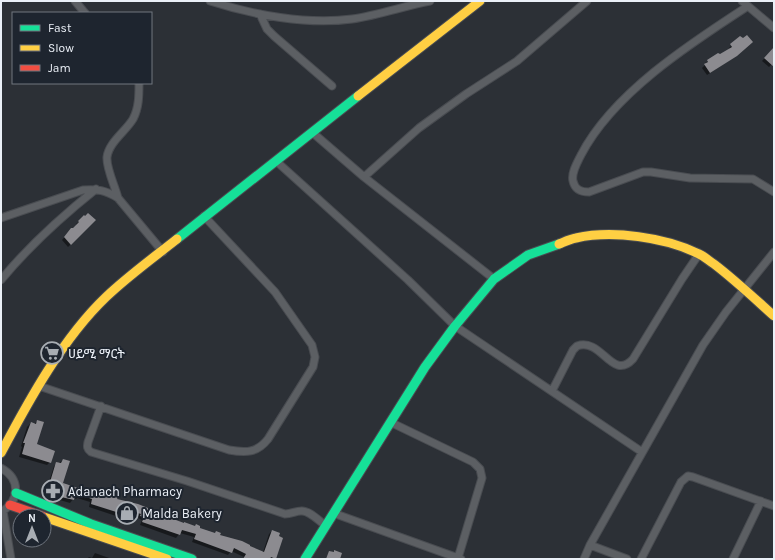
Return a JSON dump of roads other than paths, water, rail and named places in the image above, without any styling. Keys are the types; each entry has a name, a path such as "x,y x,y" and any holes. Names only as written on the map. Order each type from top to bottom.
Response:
{"street":[{"path":"76,1 84,12"},
{"path":"210,1 231,8 260,14 314,21 353,19 426,1"},
{"path":"1,453 39,386 78,328 106,297 163,252 204,216 313,133 330,118 480,1"},
{"path":"364,177 419,128 466,94 517,61 587,1"},
{"path":"774,28 745,4 691,43 632,91 600,125 586,144 572,179 577,189 582,192 589,192 643,172 690,178 753,179 774,192"},
{"path":"260,14 267,29 332,86"},
{"path":"118,198 107,163 107,154 112,145 133,119 139,100 139,84"},
{"path":"313,133 364,177 494,279"},
{"path":"276,161 408,280 455,326 642,452"},
{"path":"1,280 18,260 68,211 96,189"},
{"path":"1,218 83,190 96,189 108,192 118,198 163,252"},
{"path":"39,386 229,450 242,452 253,451 263,446 313,367 315,357 312,345 276,292 204,216"},
{"path":"305,559 425,366 455,326 494,279 528,255 575,238 597,235 622,235 647,238 674,245 699,254 727,274 774,316"},
{"path":"584,559 590,545 703,345 726,312 774,252"},
{"path":"552,391 573,350 577,346 587,344 596,348 615,365 620,367 629,364 699,254"},
{"path":"101,406 88,442 88,449 91,452 187,481 285,514 292,514 301,510 306,511 325,525"},
{"path":"333,513 460,558 479,493 482,478 480,470 473,462 390,422"},
{"path":"1,468 9,473 14,480 16,488 16,493 5,509 11,559"},
{"path":"641,559 681,482 688,476 774,506"},
{"path":"16,493 91,524 192,559"},
{"path":"733,559 761,501"},
{"path":"52,519 167,559"},
{"path":"590,545 627,559"}],"place":[{"name":"ሀይሚ ማርት","path":"52,353"},
{"name":"Adanach Pharmacy","path":"53,491"},
{"name":"Malda Bakery","path":"127,513"}]}
